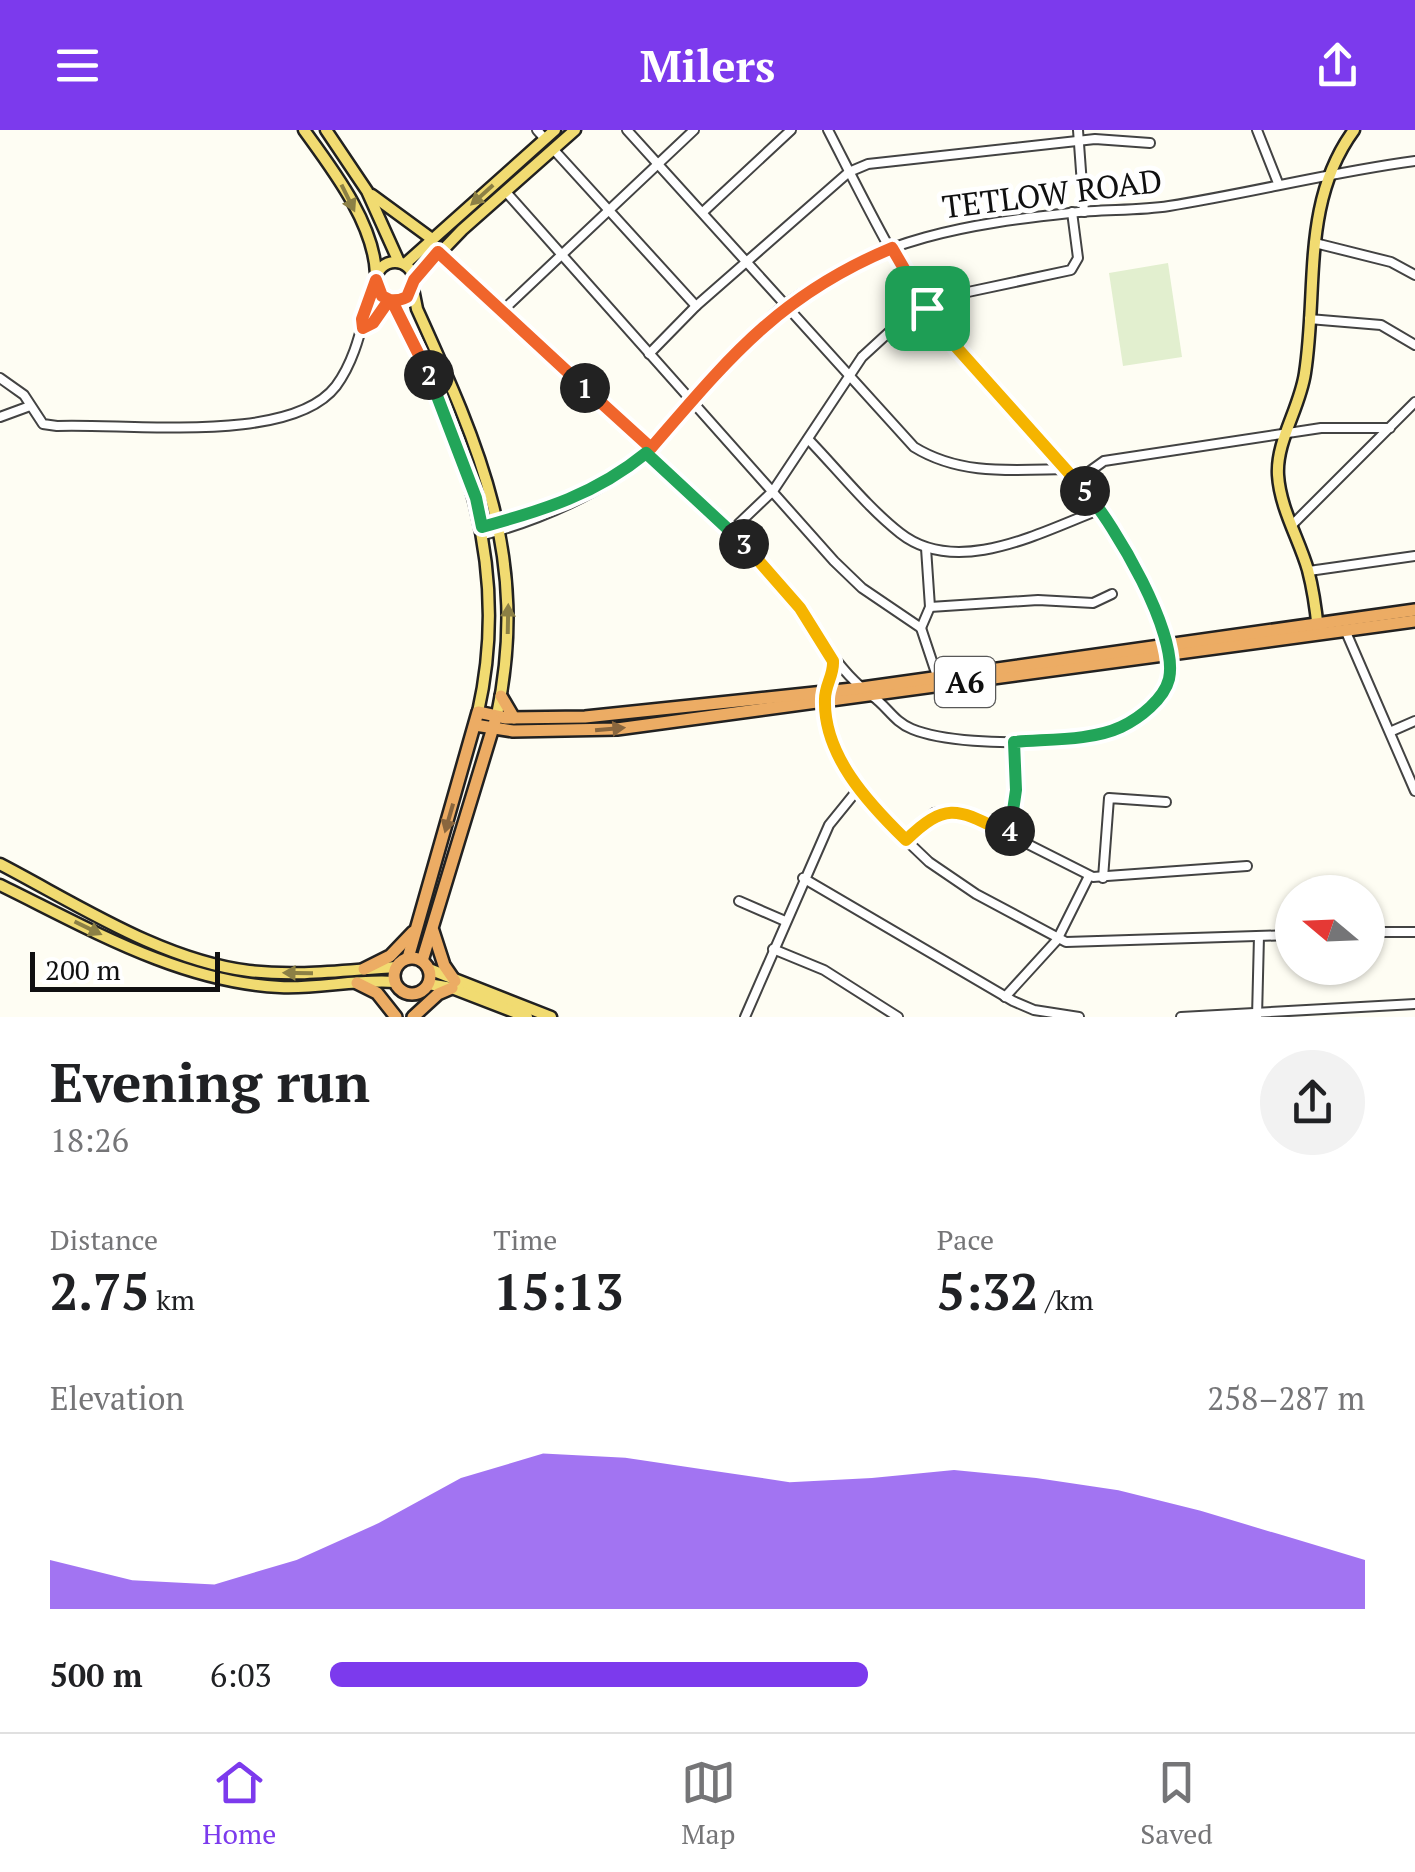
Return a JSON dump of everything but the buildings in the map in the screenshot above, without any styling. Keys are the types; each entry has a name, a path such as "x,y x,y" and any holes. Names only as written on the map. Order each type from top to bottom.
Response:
{"highway":[{"name":"A6","path":"867,692 937,676 1319,631 1415,610"},
{"name":"A6","path":"1319,631 1346,632 1415,621"},
{"name":"A6","path":"477,718 514,724 617,729 1168,649"},
{"path":"501,696 514,724"},
{"path":"397,1017 396,968 408,958 477,718"},
{"path":"412,1017 416,994 428,984 425,965 432,928 495,722"},
{"name":"A6","path":"488,745 514,724"},
{"path":"434,870 449,874"},
{"path":"364,969 390,956 416,928"},
{"path":"412,1017 453,985 432,928"},
{"path":"408,958 425,965"},
{"path":"357,983 377,993 397,1017"},
{"path":"398,986 416,994"}],"main road":[{"path":"304,130 341,184 364,232 377,289 390,300 455,438 483,531 490,634 477,718"},
{"path":"326,130 367,191 414,284 417,309 480,453 501,526 508,604 501,696 495,722"},
{"path":"390,300 402,300 438,252 575,130"},
{"path":"1319,631 1308,571 1278,477 1278,454 1305,374 1317,209 1328,172 1354,130"},
{"path":"376,277 386,264 402,263 432,238 545,133"},
{"path":"367,191 432,238"},
{"path":"0,864 192,957 267,972 396,968"},
{"path":"0,885 99,934 217,978 279,987 357,983 398,986"},
{"path":"425,965 453,985 527,1017"},
{"path":"428,984 453,985 551,1017"}],"street":[{"path":"626,130 914,447 933,458 980,470 1066,469"},
{"path":"501,312 694,130"},
{"path":"703,212 790,130"},
{"path":"438,252 731,531 800,608 833,661 911,729 1014,742 1120,728 1164,693 1170,675 1168,649 1138,575 1076,480 941,330 828,130"},
{"path":"1078,130 1084,212"},
{"path":"1257,130 1278,183"},
{"path":"649,354 696,306 850,172 883,160 1079,141 1150,143"},
{"path":"554,150 696,306"},
{"name":"TETLOW ROAD","path":"483,531 548,510 606,483 649,451 785,306 892,248 930,232 1072,212 1167,206 1328,172 1415,161"},
{"path":"506,192 862,588 921,628 937,676"},
{"path":"731,531 773,491 848,376 881,335 925,304 1071,270 1078,258 1072,212"},
{"path":"1315,243 1378,258 1415,274"},
{"path":"0,378 24,395 43,424 235,426 284,420 311,408 333,390 363,328 362,319 376,277"},
{"path":"363,328 373,323 390,300"},
{"path":"1309,319 1381,325 1415,344"},
{"path":"1292,526 1415,402"},
{"path":"0,417 30,406"},
{"path":"1076,480 1104,461 1255,442 1287,433 1390,428"},
{"path":"808,439 891,525 926,548 979,551 1099,510"},
{"path":"921,628 930,607 926,548"},
{"path":"1308,571 1415,556"},
{"path":"930,607 1038,600 1093,603 1112,594"},
{"path":"1346,632 1392,731 1415,792"},
{"path":"833,661 825,697 834,746 860,788 906,840 976,894 1058,940 1275,936"},
{"path":"1392,731 1415,721"},
{"path":"1010,835 1016,790 1014,742"},
{"path":"745,1017 804,878 836,814 860,788"},
{"path":"1103,878 1109,798 1166,802"},
{"path":"906,840 934,813 949,811 1010,835 1090,876 1247,866"},
{"path":"1006,997 1058,940 1090,876"},
{"path":"804,878 1006,997 1034,1010 1079,1017"},
{"path":"739,901 785,921"},
{"path":"1385,932 1415,932"},
{"path":"1257,1015 1260,936"},
{"path":"774,949 824,970 898,1017"},
{"path":"1181,1017 1415,1004"}],"green space":[{"path":"1168,263 1182,357 1123,366 1109,273"}],"route":[{"path":"927,308 892,248 870,257 791,300 730,358 651,448 438,252 414,280 407,297 389,300 370,326 363,328 362,319 376,280 382,296 389,300 392,301 426,370 460,450 482,527 563,504 606,483 646,453 761,561 800,608 833,661 824,701 834,746 849,775 884,818 906,840 934,813 949,811 1010,835 1016,790 1014,742 1120,728 1164,693 1170,675 1168,644 1138,575 1092,499 941,330 927,308"}]}
